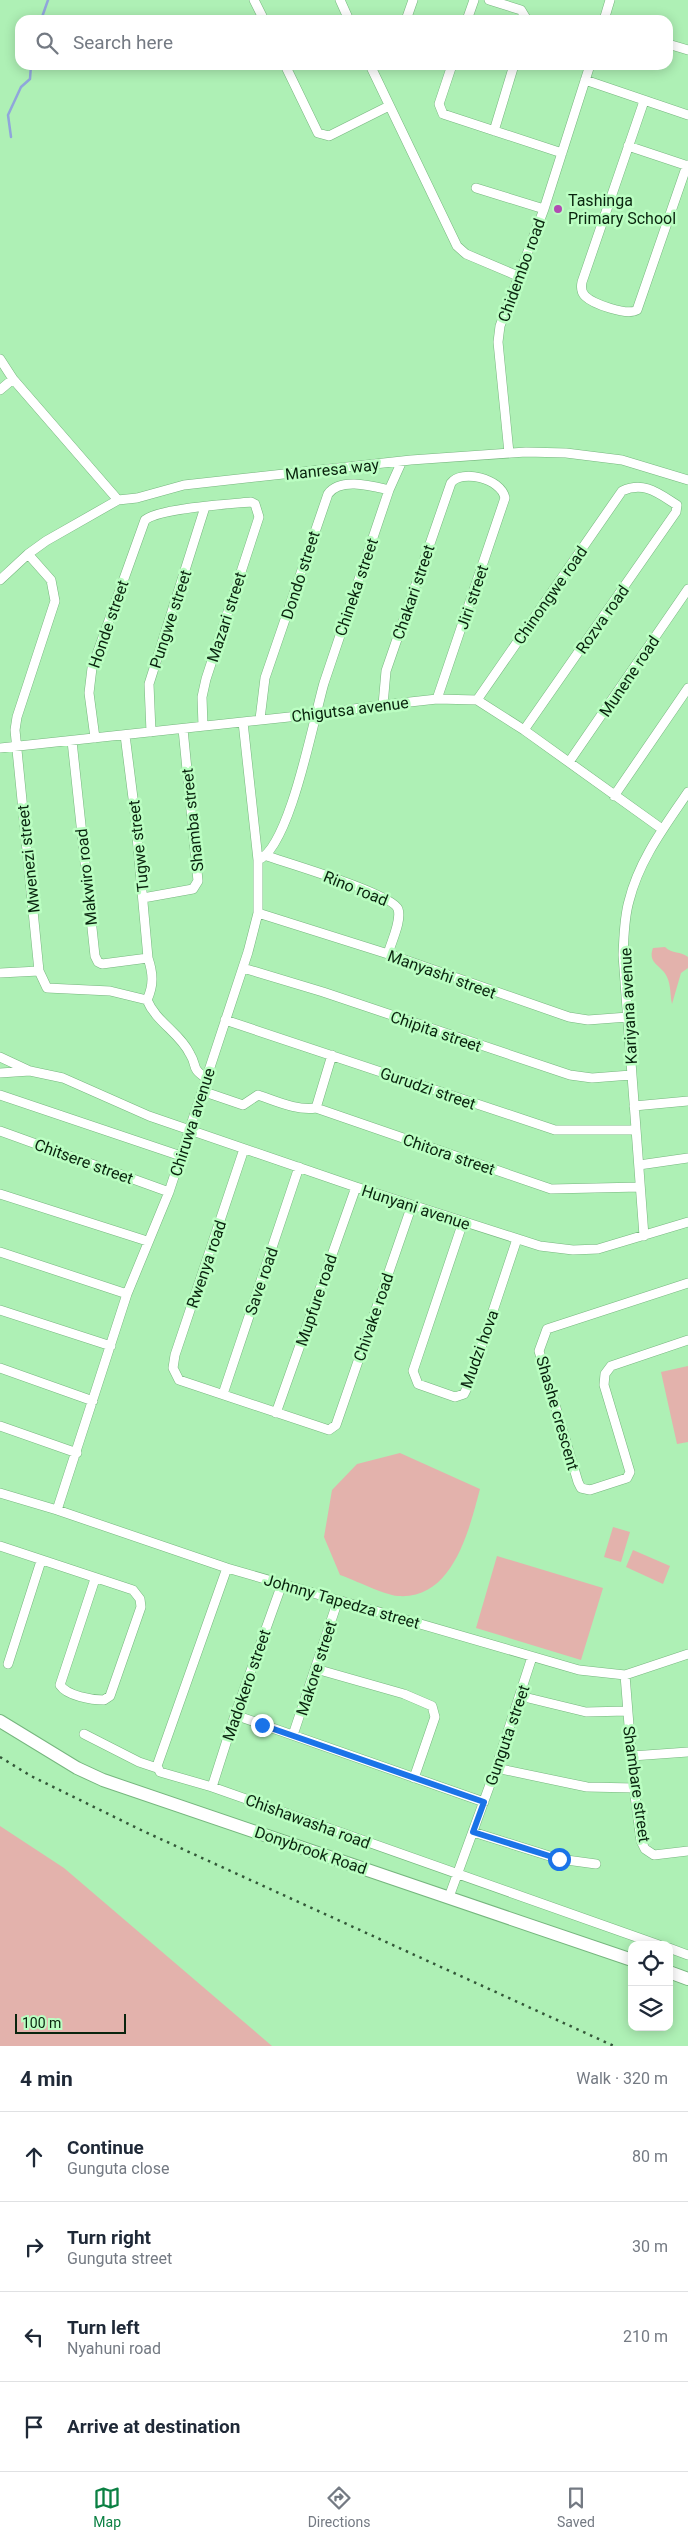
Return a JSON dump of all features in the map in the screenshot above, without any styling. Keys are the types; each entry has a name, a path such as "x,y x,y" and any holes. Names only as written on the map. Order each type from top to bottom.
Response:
{"street":[{"path":"254,0 262,15"},
{"path":"408,15 413,0"},
{"path":"469,15 474,0"},
{"path":"488,0 521,10 524,15"},
{"path":"606,15 610,0"},
{"path":"343,2 347,15"},
{"path":"673,46 688,50"},
{"path":"288,70 318,133 323,136 329,136 389,106"},
{"path":"372,70 457,246 466,254 518,276"},
{"path":"450,70 439,104 441,112 445,116 562,153"},
{"path":"494,131 512,70"},
{"name":"Chidembo road","path":"509,453 498,342 503,316 544,209 588,70"},
{"path":"585,80 688,115"},
{"path":"628,146 687,166 638,308 629,313 586,298 581,286 628,146 644,101"},
{"path":"476,188 544,209"},
{"path":"0,359 13,379 118,500"},
{"path":"0,390 13,379"},
{"name":"Manresa way","path":"0,580 28,554 118,500 137,498 184,485 402,461 550,452 616,459 647,466 688,480"},
{"name":"Chineka street","path":"267,856 274,847 294,793 324,683 389,490 402,461"},
{"name":"Jiri street","path":"437,700 504,501 504,494 498,485 487,478 458,478 452,481"},
{"name":"Chakari street","path":"383,705 386,672 452,481"},
{"name":"Dondo street","path":"260,719 265,678 328,494 336,487 355,484 389,490"},
{"name":"Rozva road","path":"524,730 676,512 677,506 652,490 634,485 622,491"},
{"name":"Chinongwe road","path":"477,700 622,491"},
{"name":"Mazari street","path":"203,726 202,697 206,679 257,521 258,509 251,502 206,508"},
{"name":"Honde street","path":"95,738 89,693 92,668 144,522 151,516 206,508"},
{"name":"Pungwe street","path":"151,732 150,684 206,508"},
{"name":"Mwenezi street","path":"28,554 51,580 55,602 17,716 16,747 39,971"},
{"name":"Munene road","path":"569,762 688,589"},
{"path":"614,796 688,688"},
{"name":"Chigutsa avenue","path":"0,748 317,714 383,705 437,700 477,700"},
{"path":"477,700 524,730 662,829"},
{"name":"Chiruwa avenue","path":"57,1510 127,1294 181,1156 243,968 258,913 258,860 243,722"},
{"name":"Shamba street","path":"143,898 192,889 198,882 183,729"},
{"name":"Tugwe street","path":"125,735 148,958 152,970 152,984 146,1000"},
{"name":"Makwiro road","path":"72,741 95,956 98,962 102,964 148,958"},
{"name":"Kariyana avenue","path":"644,1236 623,955 629,901 638,874 662,829 687,796"},
{"path":"258,860 267,856"},
{"name":"Rino road","path":"267,856 372,892 394,903 398,909 399,917 388,954"},
{"name":"Manyashi street","path":"258,913 388,954 569,1017 588,1020 628,1017"},
{"name":"Chipita street","path":"243,968 323,992 570,1075 592,1078 631,1074"},
{"path":"0,974 39,971 47,988 110,991 146,1000 162,1024 184,1044 192,1055 197,1072 206,1078"},
{"name":"Gurudzi street","path":"225,1020 555,1130 635,1130"},
{"path":"316,1108 332,1055"},
{"path":"0,1057 30,1071"},
{"path":"0,1073 30,1071"},
{"name":"Hunyani avenue","path":"30,1071 63,1078 149,1116 190,1128 244,1149 540,1246 573,1250 598,1249 688,1222"},
{"name":"Chitora street","path":"202,1091 243,1105 258,1095 300,1108 316,1108 551,1189 640,1187"},
{"path":"0,1094 181,1156"},
{"path":"634,1106 688,1101"},
{"name":"Chitsere street","path":"0,1131 168,1192"},
{"name":"Rwenya road","path":"222,1394 177,1379 173,1368 175,1355 244,1149"},
{"path":"639,1165 688,1158"},
{"name":"Save road","path":"222,1394 299,1167"},
{"name":"Mupfure road","path":"276,1413 356,1187"},
{"path":"0,1194 147,1241"},
{"name":"Chivake road","path":"276,1413 329,1430 337,1422 412,1205"},
{"name":"Mudzi hova","path":"463,1222 413,1371 418,1384 455,1397 464,1394 468,1386 517,1239"},
{"path":"0,1252 127,1294"},
{"name":"Shashe crescent","path":"688,1283 547,1329 544,1332 539,1351 581,1488 590,1490 627,1478 630,1472 604,1384 606,1372 611,1366 688,1340"},
{"path":"0,1310 111,1346"},
{"path":"0,1368 93,1401"},
{"path":"222,1394 276,1413"},
{"path":"0,1426 77,1453"},
{"name":"Johnny Tapedza street","path":"1,1496 57,1510 227,1568 585,1671 625,1675 688,1654"},
{"path":"0,1546 133,1590 140,1599 141,1607 110,1696 104,1700 82,1697 64,1690 60,1685 96,1579"},
{"path":"8,1664 42,1561"},
{"path":"157,1768 227,1568"},
{"name":"Madokero street","path":"212,1787 234,1715 282,1584"},
{"name":"Makore street","path":"293,1736 338,1600"},
{"name":"Gunguta street","path":"449,1897 496,1768 532,1657"},
{"path":"316,1669 404,1694 432,1706 435,1717 414,1778"},
{"name":"Shambare street","path":"625,1675 634,1788 641,1841 645,1849 657,1855 688,1851"},
{"path":"520,1696 586,1712 627,1711"},
{"path":"234,1715 484,1802"},
{"name":"Donybrook Road","path":"0,1721 68,1763 103,1780 628,1959"},
{"name":"Chishawasha road","path":"84,1734 139,1762 157,1768 160,1772 212,1787 648,1941"},
{"path":"632,1756 688,1752"},
{"path":"496,1768 586,1787 634,1788"},
{"path":"473,1832 559,1859 596,1864"},
{"path":"673,1949 688,1955"},
{"path":"673,1973 688,1979"}],"shaded area":[{"path":"665,947 688,957 688,968 681,973 672,1004 667,977 652,958 653,948"},
{"path":"688,1366 688,1442 677,1444 661,1372"},
{"path":"400,1453 480,1489 464,1542 456,1559 445,1575 432,1587 417,1594 398,1596 377,1590 340,1575 324,1537 332,1490 357,1464"},
{"path":"613,1527 630,1532 621,1562 604,1557"},
{"path":"633,1550 670,1566 663,1584 626,1567"},
{"path":"497,1556 603,1588 581,1660 476,1628"},
{"path":"0,1826 64,1868 272,2046 0,2046"}],"waterway":[{"path":"43,15 48,0"},
{"path":"11,137 8,115 21,87 30,79 31,70"}],"railway":[{"path":"0,1757 31,1776 143,1831 614,2046"}],"place":[{"name":"Tashinga Primary School","path":"558,209"}],"route":[{"path":"262,1725 484,1802 473,1832 559,1859"}]}
